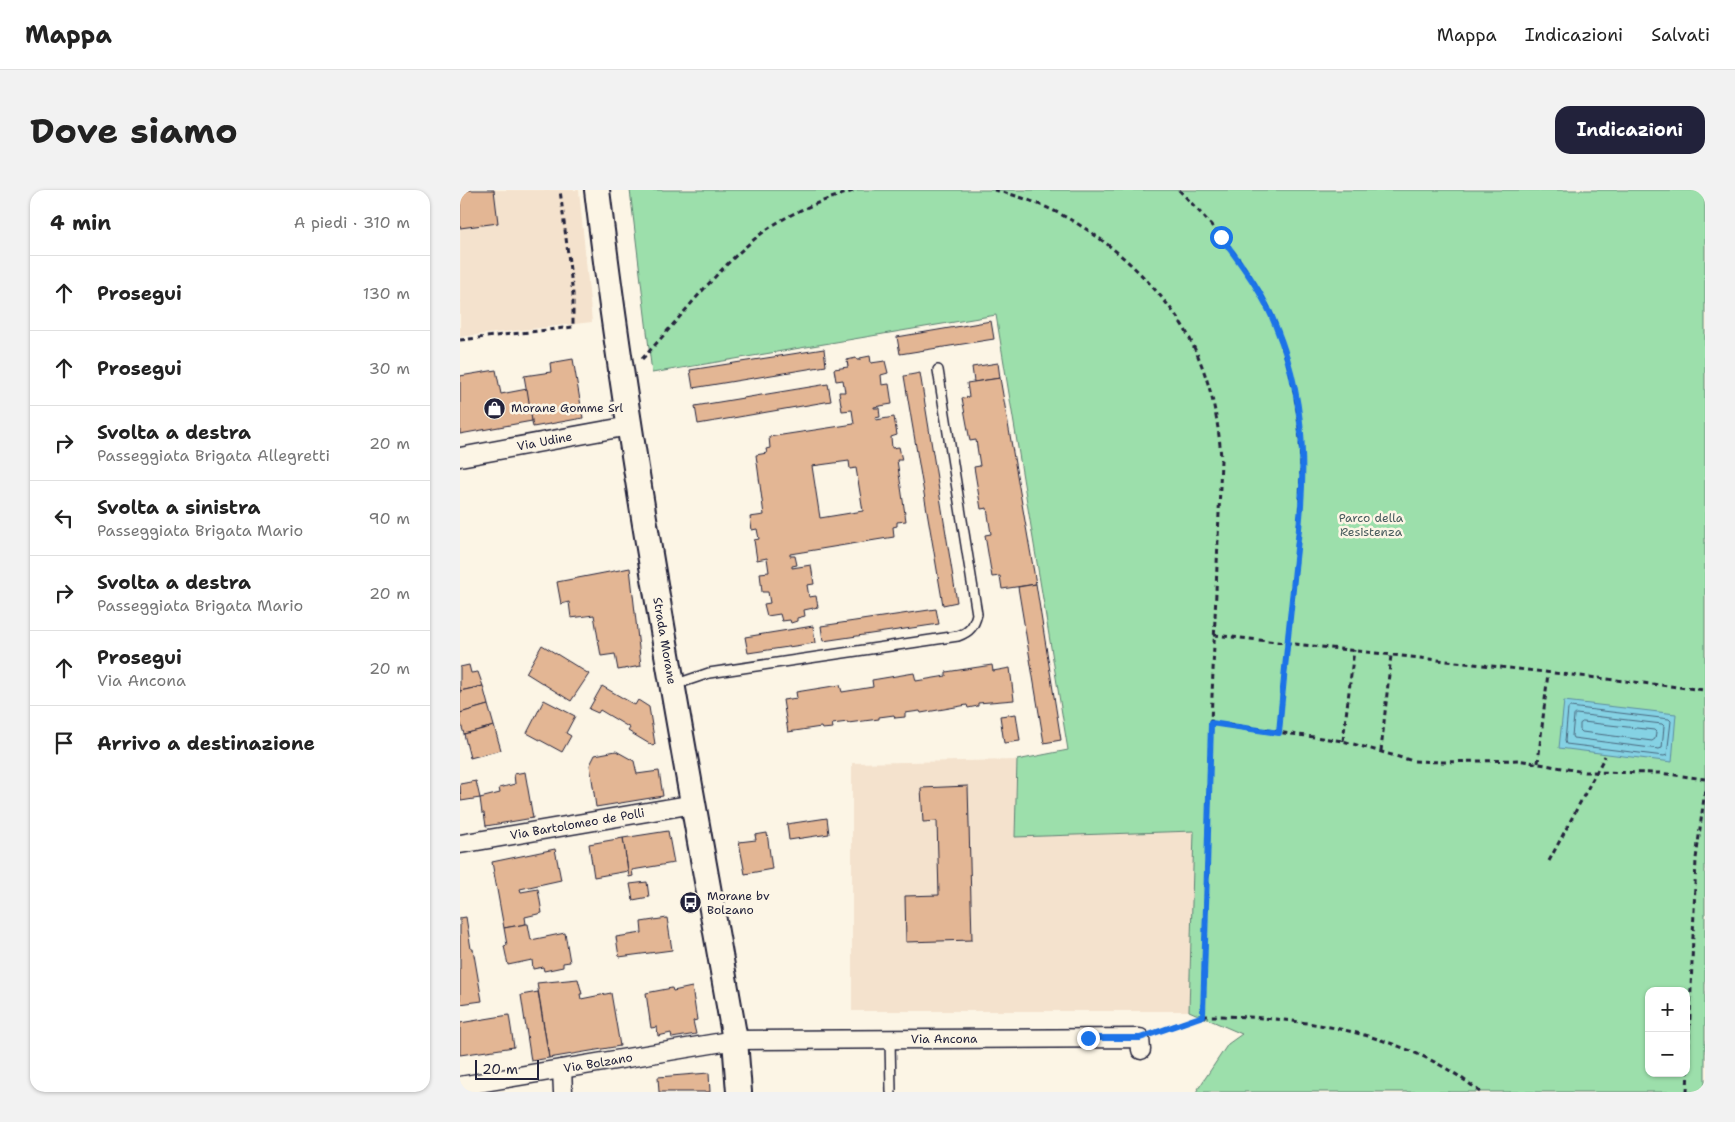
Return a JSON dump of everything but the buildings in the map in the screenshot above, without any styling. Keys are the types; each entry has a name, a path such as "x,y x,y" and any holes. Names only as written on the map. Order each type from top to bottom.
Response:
{"street":[{"name":"Strada Morane","path":"597,190 609,290 629,426 736,1040 739,1092"},
{"name":"Via Udine","path":"460,457 629,426"},
{"name":"Via Bartolomeo de Polli","path":"460,844 694,804"},
{"name":"Via Ancona","path":"736,1040 890,1039 1141,1044"},
{"name":"Via Bolzano","path":"460,1086 736,1040"},
{"path":"562,1070 563,1092"}],"lane":[{"path":"674,686 709,673 958,636 967,633 972,628 977,614 938,370"},
{"path":"890,1039 891,1092"}],"path":[{"path":"460,340 573,327 573,294 560,190"},
{"path":"622,379 650,351 720,271 767,230 782,220 827,199 857,190"},
{"path":"994,190 1019,196 1073,220 1111,246 1138,271 1174,312 1192,342 1204,369 1213,399 1220,436 1221,460 1203,1016"},
{"path":"1179,190 1221,237 1268,307 1293,380 1302,452 1301,508 1279,733"},
{"path":"1214,635 1705,690"},
{"path":"1343,741 1354,650"},
{"path":"1381,751 1392,655"},
{"path":"1538,763 1548,673"},
{"path":"1211,723 1343,741 1390,755 1425,762 1518,760 1554,768 1595,773 1660,773 1705,778"},
{"path":"1550,861 1605,756"},
{"path":"1687,1092 1696,859 1705,790"},
{"path":"1141,1044 1203,1016 1241,1015 1307,1023 1379,1039 1423,1055 1448,1068 1480,1092"}],"shaded area":[{"path":"460,190 579,190 592,322 460,337"},
{"path":"1017,760 1015,837 1194,831 1189,1011 852,1011 852,763"}],"green space":[{"name":"Parco della Resistenza","path":"630,190 1705,190 1705,1092 1196,1092 1228,1044 1242,1034 1189,1011 1194,831 1015,837 1017,760 1068,750 996,315 652,373"}],"water":[{"path":"1564,701 1676,714 1672,762 1559,748"}],"place":[{"name":"Morane Gomme Srl","path":"495,408"},
{"name":"Morane bv Bolzano","path":"691,903"}],"route":[{"path":"1088,1038 1140,1038 1203,1016 1211,723 1279,733 1301,508 1302,452 1300,426 1293,380 1276,326 1268,307 1221,237"}]}
